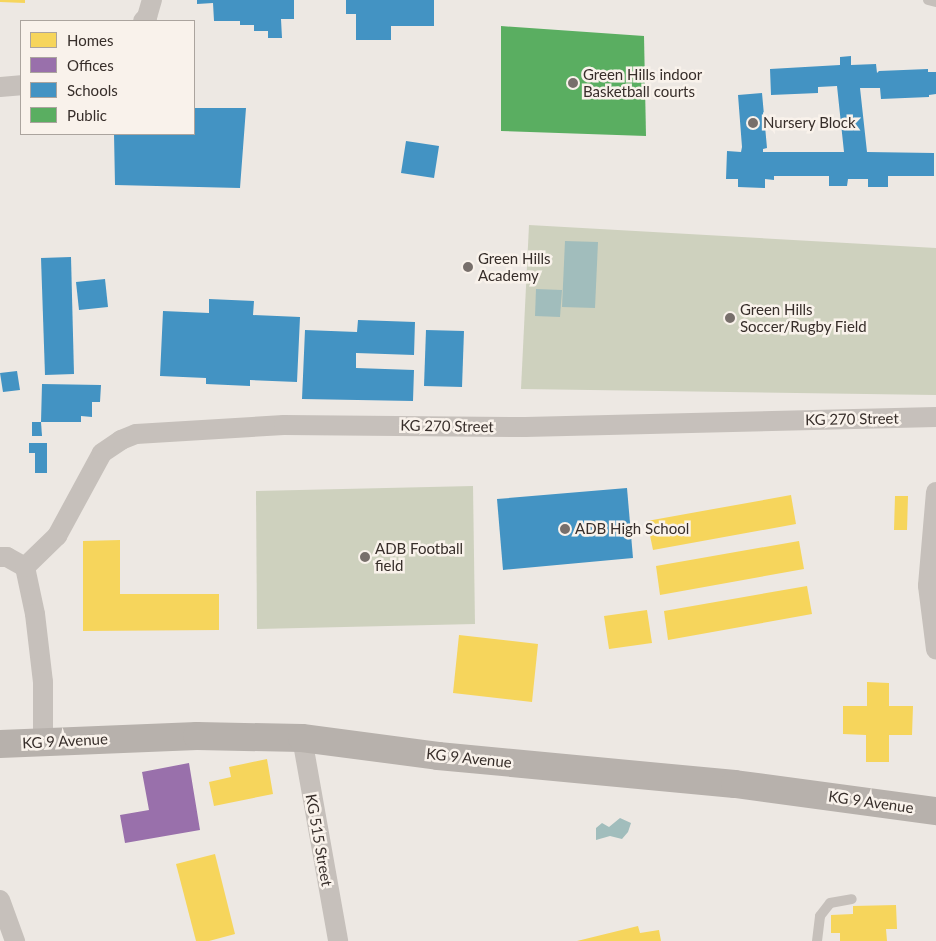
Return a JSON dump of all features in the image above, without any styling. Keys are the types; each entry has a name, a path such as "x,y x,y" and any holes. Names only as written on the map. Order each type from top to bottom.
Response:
{"main road":[{"name":"KG 9 Avenue","path":"0,744 198,736 302,738 438,756 735,784 936,811"}],"street":[{"path":"144,20 147,17 152,0"},
{"path":"0,87 20,85"},
{"name":"KG 270 Street","path":"25,567 56,536 102,453 121,440 136,434 284,425 525,427 936,417"},
{"path":"936,492 928,586 936,649"},
{"path":"0,557 7,557 25,567 35,614 42,672 44,742"},
{"name":"KG 515 Street","path":"302,738 338,941"},
{"path":"0,900 16,941"}],"lane":[{"path":"928,0 936,2"},
{"path":"817,941 820,916 830,903 852,899"}],"green space":[{"name":"Green Hills Soccer/Rugby Field","path":"529,225 936,248 936,395 521,389"},
{"name":"ADB Football field","path":"473,486 475,624 257,629 256,491"}],"water":[{"path":"565,241 598,242 595,308 562,307"},
{"path":"536,289 562,290 560,317 535,316"},
{"path":"620,818 631,823 628,832 622,839 610,836 596,840 596,828 602,823 609,827"}],"building: Homes":[{"path":"0,0 25,0 25,3 0,2"},
{"path":"791,495 796,524 653,550 647,521"},
{"path":"895,496 908,496 907,530 894,530"},
{"path":"120,540 120,594 219,594 219,630 83,631 83,541"},
{"path":"799,541 804,569 660,595 656,566"},
{"path":"807,586 812,614 668,640 664,611"},
{"path":"647,610 652,643 609,649 604,616"},
{"path":"459,635 538,644 532,702 453,693"},
{"path":"867,682 889,683 889,706 913,706 912,735 889,735 889,762 866,762 866,735 843,734 843,706 867,706"},
{"path":"267,759 273,794 214,806 209,782 231,777 229,767"},
{"path":"215,854 235,934 209,941 196,941 176,864"},
{"path":"896,905 897,929 886,929 887,941 840,941 840,933 831,933 831,915 853,914 853,906"},
{"path":"638,926 640,933 659,930 661,941 577,941"}],"building: Offices":[{"path":"189,763 200,830 125,843 120,815 149,810 142,772"}],"building: Schools":[{"path":"197,0 294,0 294,19 281,19 282,38 268,38 268,31 254,31 254,25 240,25 240,21 214,21 213,3 197,4"},
{"path":"346,0 434,0 434,26 391,26 391,40 356,40 356,14 346,14"},
{"name":"Nursery Block","path":"851,56 851,65 876,64 877,73 879,71 928,69 928,72 936,72 936,94 929,95 929,97 881,99 880,88 860,88 867,152 934,153 934,176 888,176 888,187 868,187 868,179 848,179 847,186 829,186 829,176 774,176 774,180 765,179 765,188 738,187 738,179 726,179 727,151 741,152 742,147 738,95 762,93 767,148 763,149 763,152 844,152 837,86 818,87 818,93 771,95 770,69 840,65 840,57"},
{"path":"195,108 246,108 240,188 115,185 114,135 195,135"},
{"path":"406,141 439,146 434,178 401,173"},
{"path":"71,257 74,374 45,375 41,258"},
{"path":"105,279 108,307 79,310 76,282"},
{"path":"209,299 254,301 253,315 300,317 297,382 250,380 250,386 206,384 206,378 160,376 163,311 209,313"},
{"path":"358,320 415,322 414,355 356,353 356,368 414,370 413,401 302,399 305,330 357,332"},
{"path":"426,330 464,331 462,387 424,386"},
{"path":"17,371 20,390 3,392 0,373"},
{"path":"42,384 101,385 100,402 92,402 92,417 81,416 81,422 41,422"},
{"path":"32,422 41,422 42,436 32,436"},
{"path":"29,443 47,443 47,473 35,473 35,453 29,453"},
{"name":"ADB High School","path":"627,488 633,558 503,570 497,499"}],"building: Public":[{"name":"Green Hills indoor Basketball courts","path":"501,26 644,36 646,136 501,131"}],"place":[{"name":"Green Hills indoor Basketball courts","path":"573,83"},
{"name":"Nursery Block","path":"753,123"},
{"name":"Green Hills Academy","path":"468,267"},
{"name":"Green Hills Soccer/Rugby Field","path":"730,318"},
{"name":"ADB High School","path":"565,529"},
{"name":"ADB Football field","path":"365,557"}]}
